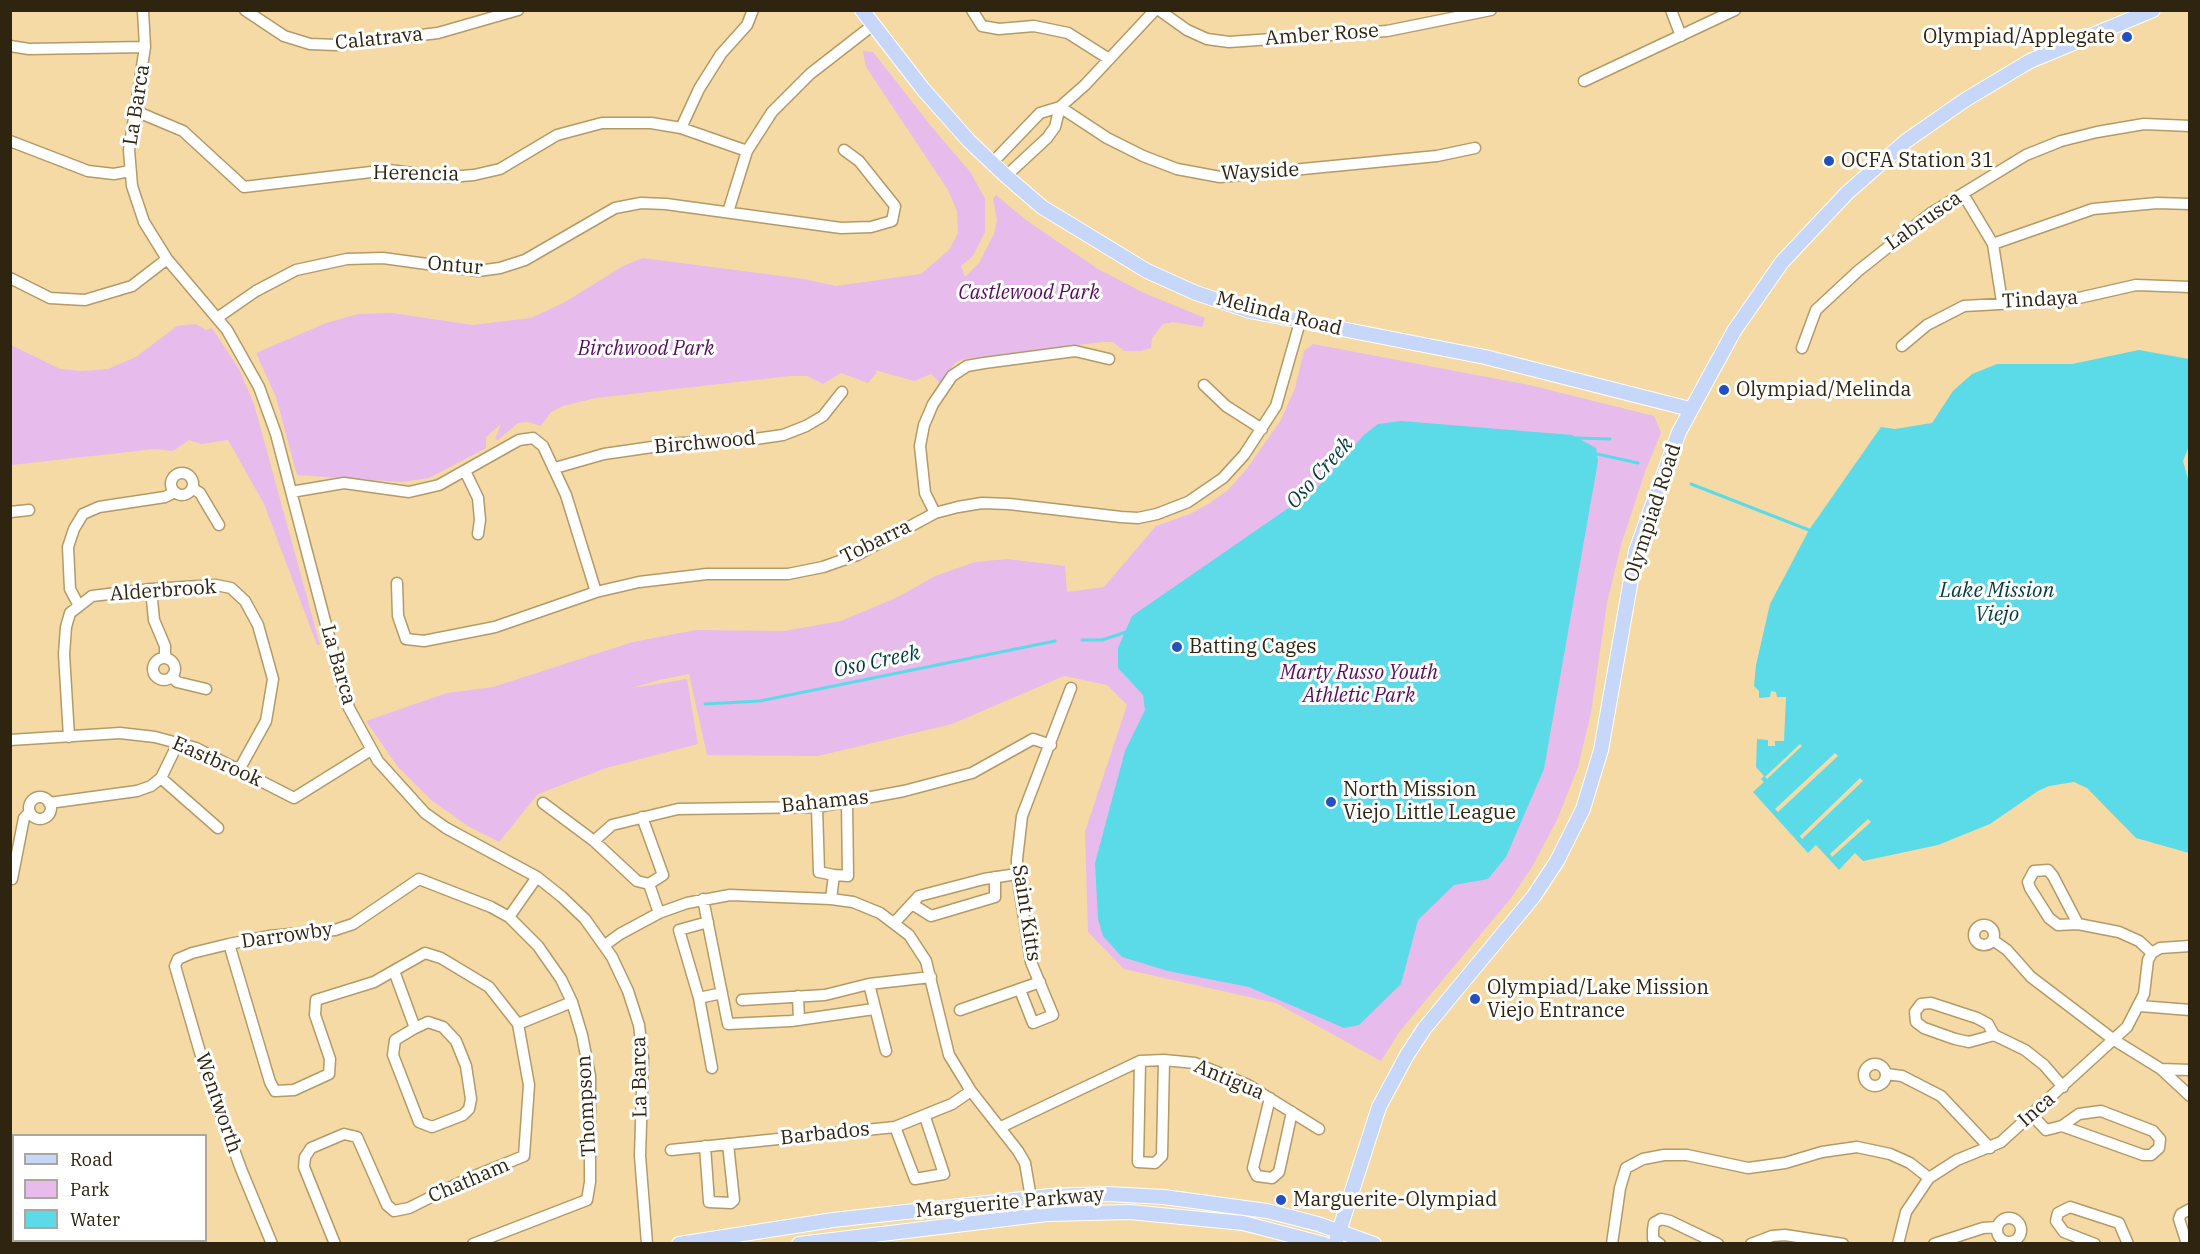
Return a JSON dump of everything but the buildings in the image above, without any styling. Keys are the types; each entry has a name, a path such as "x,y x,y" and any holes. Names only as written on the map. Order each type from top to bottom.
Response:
{"main road":[{"name":"Melinda Road","path":"862,10 923,89 1006,176 1042,207 1147,271 1196,293 1239,308 1300,322 1485,357 1690,409"},
{"name":"Olympiad Road","path":"1337,1237 1379,1107 1407,1055 1424,1029 1534,896 1557,861 1583,809 1601,750 1636,551 1656,491 1690,409 1734,331 1782,262 1847,193 1906,141 1965,99 2030,61 2153,10"},
{"name":"Marguerite Parkway","path":"679,1244 832,1220 1031,1198 1108,1194 1164,1197 1267,1211 1337,1237 1374,1244"},
{"name":"Marguerite Parkway","path":"800,1244 1047,1214 1130,1212 1243,1223 1324,1244"}],"street":[{"name":"La Barca","path":"143,10 145,47 133,110 129,150 135,198 144,222 167,259 218,318 248,364 259,387 268,409 341,682 350,708 370,750 386,772 425,813 446,828 537,877 585,920 605,945 628,991 640,1036 644,1083 640,1156 647,1244"},
{"name":"Calatrava","path":"245,10 284,36 310,44 336,45 438,33 518,10"},
{"path":"681,128 699,89 721,54 747,25 753,10"},
{"path":"972,10 982,26 999,29 1034,26 1060,30 1089,44 1109,59"},
{"path":"992,163 1040,113 1060,107 1085,85 1157,10"},
{"name":"Amber Rose","path":"1157,10 1187,30 1207,39 1229,42 1388,31 1491,10"},
{"path":"1671,10 1681,36"},
{"path":"1584,81 1735,10"},
{"path":"728,212 747,151 779,105 810,74 873,25"},
{"path":"10,46 29,49 145,47"},
{"path":"1006,176 1036,149 1051,129 1060,107"},
{"name":"Wayside","path":"1060,107 1107,138 1143,156 1177,169 1220,177 1437,156 1475,148"},
{"name":"Herencia","path":"133,110 183,131 244,187 388,170 448,177 474,175 500,169 557,135 602,123 651,123 681,128 747,151"},
{"path":"1034,119 1051,129"},
{"name":"Labrusca","path":"1802,348 1816,310 1900,236 2026,155 2061,141 2128,126 2159,124 2190,126"},
{"path":"10,141 88,171 114,174 130,171"},
{"name":"Ontur","path":"218,318 256,291 296,270 346,259 384,258 478,271 500,268 525,260 615,208 641,203 666,204 841,228 871,227 892,221 895,206 859,160 844,150"},
{"path":"1963,194 1992,244 2002,302"},
{"path":"1992,244 2093,209 2157,203 2190,204"},
{"path":"10,278 50,298 85,300 132,286 167,259"},
{"name":"Tindaya","path":"1902,346 1928,325 1953,310 1978,303 2070,300 2136,285 2190,287"},
{"name":"Tobarra","path":"397,583 398,616 406,639 424,641 514,622 596,592 639,582 707,574 788,574 823,567 857,555 935,513 982,503 1121,517 1138,518 1157,514 1188,502 1223,478 1262,429 1276,406 1300,322"},
{"path":"935,513 923,483 920,446 924,425 933,404 952,376 967,366 1075,351 1110,359"},
{"path":"1204,385 1226,406 1262,429"},
{"name":"Birchwood","path":"555,468 615,452 680,443 748,440 783,435 823,416 842,393"},
{"path":"291,492 344,483 409,492 439,486 519,440 533,438 543,446 555,468 566,495 596,592"},
{"path":"465,471 478,498 480,520 478,534"},
{"path":"175,492 172,483 174,477 180,473 189,476 192,488 200,493 219,525"},
{"path":"69,737 64,654 66,627 70,613 78,604 70,589 68,547 74,529 84,514 99,507 165,497 175,492 184,494 192,488"},
{"path":"10,512 29,510"},
{"name":"Alderbrook","path":"78,604 92,596 216,585 231,588 245,601 258,625 273,679 266,721 240,768"},
{"path":"151,589 154,620 165,646 165,658"},
{"path":"165,658 174,664 172,676 177,682 206,689"},
{"path":"165,658 156,662 155,675 164,680 172,676"},
{"name":"Saint Kitts","path":"1020,990 1033,1023 1053,1015 1032,962 1017,874 1022,816 1071,688"},
{"name":"Eastbrook","path":"10,740 120,733 179,741 240,768 294,798 370,750"},
{"name":"Bahamas","path":"594,841 612,825 678,809 817,807 847,802 972,773 1032,739 1051,745"},
{"path":"12,879 24,818 30,812 38,818 44,817 49,813 49,803 137,792 151,786 161,778 179,741"},
{"path":"161,778 218,828"},
{"path":"817,807 819,872 848,876 847,802"},
{"path":"543,803 594,841 637,881 649,884 663,875 642,817"},
{"path":"2078,924 2053,876 2048,870 2034,870 2028,882 2030,888 2049,918 2058,925 2078,924 2119,932 2139,941 2152,953 2160,948 2190,946"},
{"path":"895,922 919,896 995,877 1017,874"},
{"path":"831,899 834,875"},
{"path":"509,917 537,877"},
{"path":"912,903 931,916 995,897 995,877"},
{"name":"Thompson","path":"419,879 491,907 509,917 538,946 561,979 572,1002 582,1035 590,1076 590,1182 587,1200 473,1244"},
{"name":"Darrowby","path":"178,959 192,953 269,936 335,930 353,924 419,879"},
{"path":"649,884 659,913"},
{"path":"605,945 620,934 659,913 703,899 751,894 831,899 854,903 895,922 909,935 926,961 944,1040 958,1073 1001,1127 1024,1163 1031,1198"},
{"path":"703,899 728,1024 799,1020 874,1009"},
{"path":"708,922 679,930 699,998 712,1068"},
{"path":"1993,940 2007,950 2031,977 2114,1040 2161,1069 2190,1096"},
{"path":"229,944 270,1082 276,1092 286,1093 326,1077 331,1069 330,1059 315,1015 316,1000 374,982 425,953 436,955 489,987 518,1024 572,1002"},
{"name":"Inca","path":"1898,1244 1906,1212 1929,1178 1957,1160 1990,1148 2063,1087 2127,1027 2140,1006 2144,994 2148,960 2152,953"},
{"name":"Wentworth","path":"178,959 175,966 204,1066 241,1169 272,1244"},
{"path":"394,971 415,1028"},
{"path":"742,1000 825,995 869,984 931,977"},
{"path":"960,1010 1040,982"},
{"path":"869,984 886,1051"},
{"path":"699,998 722,993"},
{"path":"798,996 799,1020"},
{"path":"1994,1035 1969,1042 1955,1039 1916,1023 1915,1012 1921,1004 1930,1003 1977,1018 1988,1024 1994,1035 2025,1050 2044,1065 2063,1087"},
{"path":"2140,1006 2190,1010"},
{"path":"432,1022 450,1033 463,1055 471,1099 469,1109 463,1115 432,1127 419,1122 392,1049 395,1040 415,1028 432,1022"},
{"name":"Chatham","path":"336,1244 304,1167 304,1156 311,1148 344,1134 354,1135 361,1142 387,1205 394,1211 409,1208 466,1179 521,1159 526,1149 529,1085 518,1024"},
{"path":"1140,1060 1138,1162 1155,1163 1162,1156 1164,1060"},
{"name":"Antigua","path":"1001,1127 1140,1060 1164,1060 1195,1063 1270,1098 1319,1129"},
{"path":"2161,1069 2190,1070"},
{"path":"1886,1074 1902,1076 1941,1096 1990,1148"},
{"name":"Barbados","path":"671,1150 895,1127 925,1117 952,1104 971,1091"},
{"path":"1270,1098 1253,1168 1257,1176 1272,1178 1279,1172 1292,1112"},
{"path":"2031,1115 2046,1130 2062,1126 2079,1114 2102,1111 2153,1131 2160,1139 2159,1148 2151,1155 2142,1155 2062,1126"},
{"path":"895,1127 915,1179 944,1174 925,1117"},
{"path":"705,1146 709,1202 731,1203 734,1200 728,1144"},
{"path":"1612,1244 1620,1188 1626,1168 1643,1159 1664,1155 1687,1155 1748,1168 1767,1166 1841,1148 1857,1148 1890,1154 1910,1163 1929,1178"},
{"path":"2095,1244 2064,1232 2056,1221 2058,1213 2070,1207 2119,1223 2128,1244"},
{"path":"2187,1244 2179,1219 2181,1214 2190,1209"},
{"path":"1660,1244 1653,1239 1653,1230 1654,1223 1660,1219 1670,1221 1717,1243"},
{"path":"1934,1244 1983,1228 1997,1227"},
{"path":"1751,1244 1772,1236 1785,1235 1843,1244"}],"green space":[{"path":"863,51 873,52 971,173 985,199 985,232 973,256 961,266 965,277 979,263 994,234 997,220 993,199 996,195 1026,220 1098,269 1144,293 1205,318 1202,327 1173,322 1163,324 1152,338 1151,348 1141,351 1124,351 1113,342 1102,342 964,359 956,362 940,383 931,374 914,381 875,370 877,372 868,383 841,373 823,384 807,376 790,376 596,398 563,406 551,412 541,426 528,422 518,423 498,440 495,439 501,424 486,437 486,448 429,478 401,482 297,475 276,397 256,353 326,323 358,314 392,313 473,325 531,318 565,302 623,266 643,258 804,279 836,286 921,274 949,250 958,233 957,211 948,190 866,67"},
{"path":"196,324 206,330 212,328 239,369 254,404 320,645 317,645 264,504 228,440 201,444 189,440 173,451 155,449 11,465 11,345 60,369 82,371 108,369 136,357 177,326"},
{"name":"Marty Russo Youth Athletic Park","path":"1313,344 1529,385 1654,416 1661,433 1645,472 1621,545 1607,603 1591,713 1578,767 1557,820 1532,867 1511,898 1400,1031 1381,1061 1276,1003 1124,969 1088,932 1085,832 1127,705 1107,685 1064,676 952,724 818,756 707,755 689,674 659,680 632,688 687,679 698,744 606,768 538,794 499,842 468,826 431,800 398,767 366,721 447,693 493,687 633,642 696,630 784,631 841,621 898,597 935,576 975,562 1007,559 1065,566 1067,592 1104,587 1156,526 1190,514 1210,503 1228,490 1246,470 1281,420 1295,388 1304,351"}],"water":[{"name":"Lake Mission Viejo","path":"2139,350 2189,359 2189,446 2183,461 2190,486 2189,853 2136,838 2087,788 2074,782 2049,786 2038,791 1990,824 1938,845 1863,861 1855,853 1839,870 1816,845 1808,853 1753,792 1764,782 1761,779 1764,776 1756,767 1757,739 1768,740 1768,746 1775,746 1775,741 1784,741 1786,697 1777,697 1776,692 1771,691 1770,697 1759,698 1759,691 1754,686 1756,665 1770,604 1809,530 1881,427 1895,429 1932,423 1953,391 1972,374 1997,364 2072,364"},
{"name":"Marty Russo Youth Athletic Park","path":"1401,421 1572,435 1596,448 1598,461 1544,769 1506,857 1488,879 1454,885 1418,920 1401,984 1359,1025 1344,1028 1249,987 1168,971 1122,957 1103,936 1098,919 1095,863 1125,751 1145,710 1143,695 1118,668 1118,648 1132,616 1316,489 1364,435 1378,424"}],"pier":[{"path":"1800,744 1802,746 1767,779 1765,777"},
{"path":"1835,753 1838,756 1778,812 1775,809"},
{"path":"1860,778 1863,781 1802,839 1800,836"},
{"path":"1868,819 1871,822 1832,857 1830,854"}],"waterway":[{"name":"Oso Creek","path":"1576,438 1610,439"},
{"path":"1597,454 1638,463"},
{"path":"1691,484 1809,530"},
{"name":"Oso Creek","path":"1082,640 1102,640 1126,632"},
{"name":"Oso Creek","path":"705,704 760,701 1055,641"}],"place":[{"name":"Olympiad/Applegate","path":"2127,37"},
{"name":"OCFA Station 31","path":"1829,161"},
{"name":"Olympiad/Melinda","path":"1724,390"},
{"name":"Batting Cages","path":"1177,647"},
{"name":"North Mission Viejo Little League","path":"1331,802"},
{"name":"Olympiad/Lake Mission Viejo Entrance","path":"1475,999"},
{"name":"Marguerite-Olympiad","path":"1281,1200"}],"park label":[{"name":"Castlewood Park","path":"1029,293"},
{"name":"Birchwood Park","path":"646,349"}]}
